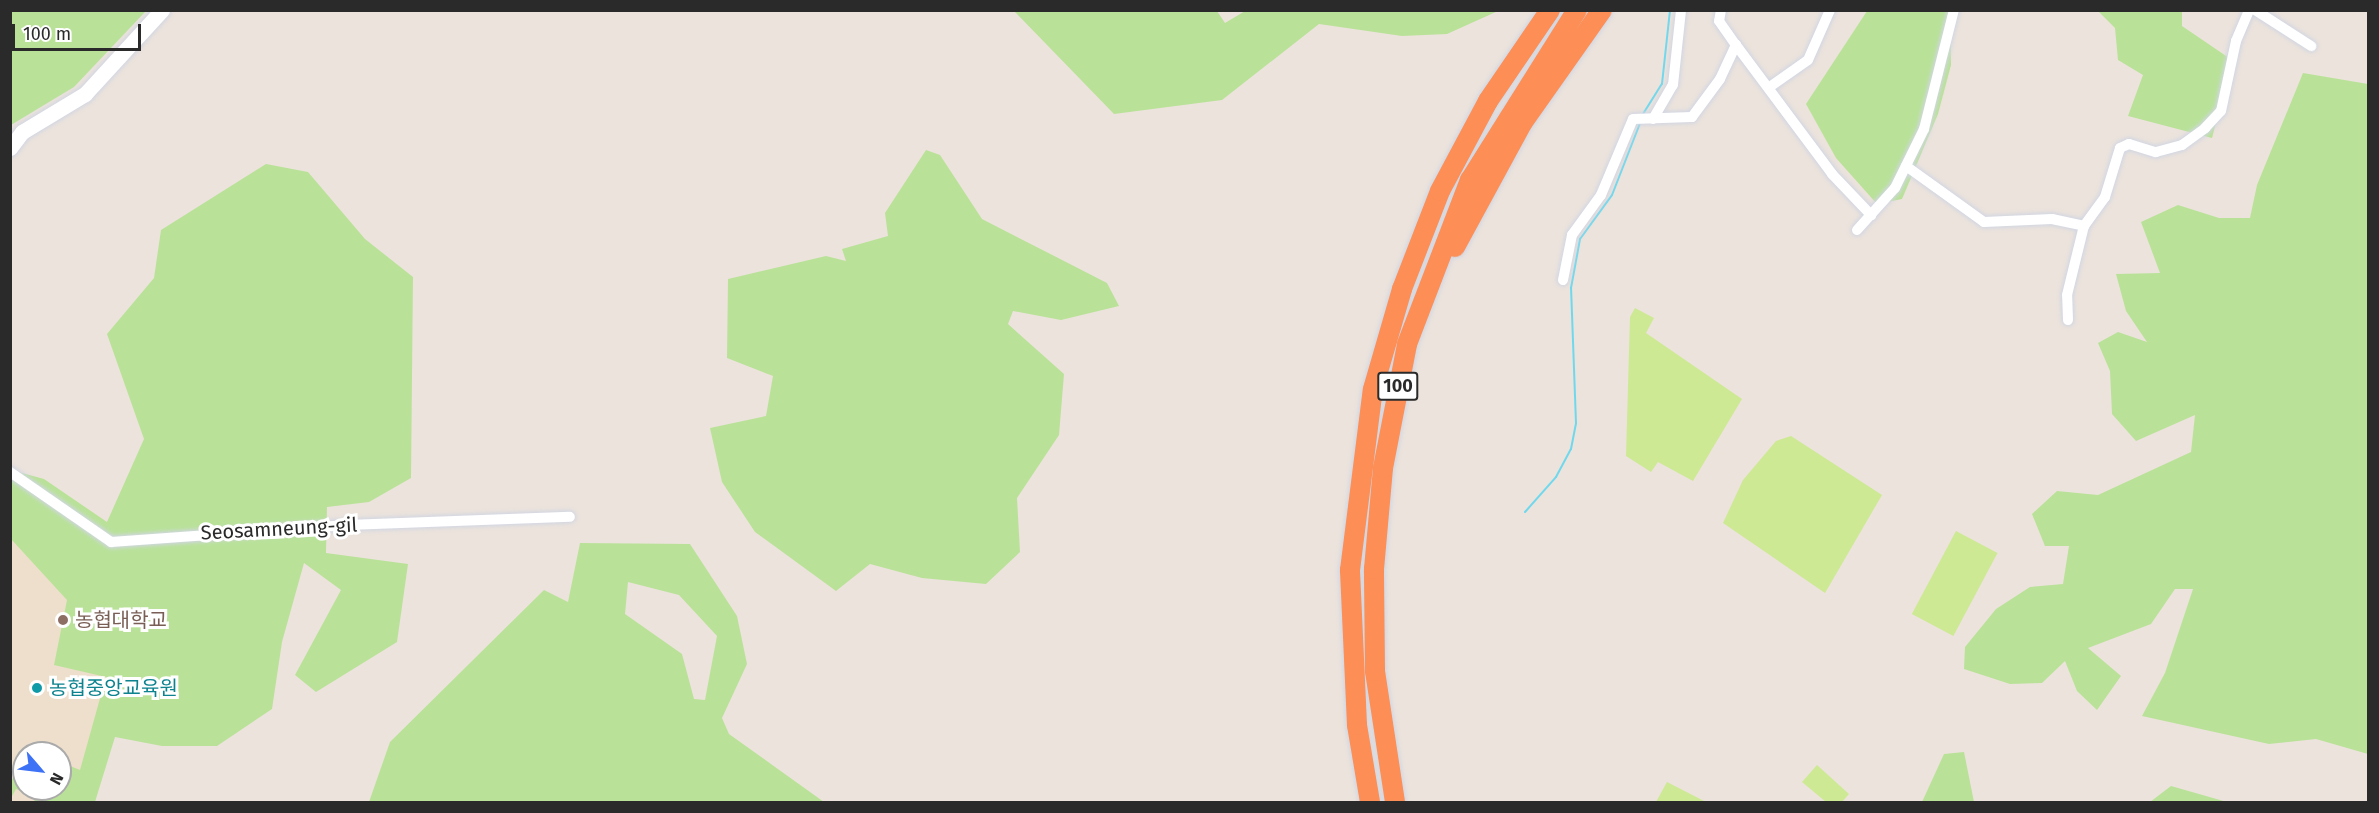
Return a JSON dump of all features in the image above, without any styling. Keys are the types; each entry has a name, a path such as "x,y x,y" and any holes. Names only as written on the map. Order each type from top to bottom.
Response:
{"highway":[{"name":"100","path":"1370,802 1357,725 1350,570 1373,389 1399,299 1440,191 1548,10"},
{"name":"100","path":"1395,802 1375,671 1375,544 1391,419 1422,297 1470,180 1577,10"},
{"path":"1375,544 1405,399 1432,302 1479,200 1544,90 1602,10"},
{"path":"1544,90 1608,10"}],"street":[{"path":"10,148 22,132 86,94 162,10"},
{"path":"1563,280 1572,235 1600,195 1624,133 1647,118 1673,85 1681,10"},
{"path":"1721,10 1719,21 1736,45 1771,86 1832,174 1871,215"},
{"path":"1771,86 1808,60 1830,10"},
{"path":"1857,230 1871,215 1906,166 1924,129 1954,10"},
{"path":"2068,320 2067,295 2084,226 2104,196 2120,148 2129,144 2156,152 2182,145 2221,111 2236,41 2249,10"},
{"path":"2255,10 2311,46"},
{"path":"1647,118 1692,117 1720,79 1736,45"},
{"path":"1906,166 1984,222 2052,219 2084,226"},
{"name":"Seosamneung-gil","path":"10,472 111,542 346,525 570,517"}],"shaded area":[{"name":"농협대학교","path":"11,490 137,681 77,802 11,802"}],"green space":[{"path":"10,11 146,11 74,87 11,125"},
{"path":"1014,11 1217,11 1225,23 1245,11 1498,11 1447,34 1402,36 1319,24 1222,100 1114,114"},
{"path":"1867,11 1950,11 1951,65 1938,114 1902,199 1877,204 1836,158 1806,104"},
{"path":"2098,11 2182,11 2182,26 2232,60 2212,138 2128,116 2143,75 2118,60 2115,28"},
{"path":"2303,73 2368,84 2368,754 2316,739 2269,744 2142,716 2165,673 2193,589 2175,589 2151,624 2088,648 2121,676 2097,710 2077,691 2065,661 2042,683 2010,684 1964,669 1965,647 1996,609 2030,587 2063,584 2069,546 2045,546 2032,514 2057,491 2098,495 2191,452 2195,415 2136,441 2112,414 2110,371 2098,343 2118,332 2147,342 2126,311 2116,274 2160,273 2141,222 2178,205 2219,218 2250,218 2257,185"},
{"path":"926,150 940,155 982,219 1107,283 1119,306 1061,320 1013,311 1008,324 1064,374 1059,435 1017,498 1020,552 986,584 922,578 870,564 836,591 755,532 722,482 710,428 766,416 773,376 727,358 728,279 826,256 846,261 842,249 888,236 885,213"},
{"path":"266,164 308,172 365,239 413,277 411,478 369,502 327,507 326,553 408,564 397,642 316,692 295,675 341,590 304,563 282,642 272,709 217,746 162,746 115,737 95,802 34,802 72,801 72,767 80,770 106,677 54,665 67,600 11,539 11,470 44,479 107,522 144,439 107,334 154,278 161,230"},
{"path":"1635,308 1654,318 1646,333 1742,399 1693,481 1658,462 1651,472 1626,456 1630,317"},
{"path":"1791,436 1882,495 1825,593 1723,523 1743,480 1776,441"},
{"path":"1956,531 1997,553 1953,636 1912,614"},
{"path":"580,543 690,544 737,616 747,664 722,718 729,734 824,802 369,802 390,742 544,590 568,602","holes":["628,582 679,595 717,636 705,700 694,699 682,654 625,614"]},
{"path":"1964,752 1974,802 1922,802 1944,754"},
{"path":"1817,765 1849,794 1842,802 1826,802 1802,782"},
{"path":"1667,782 1706,802 1656,802"},
{"path":"2171,786 2227,802 2150,802"}],"waterway":[{"path":"1643,114 1662,84 1670,10"},
{"path":"1525,512 1556,477 1571,449 1576,423 1571,288 1580,239 1612,195 1640,123"}],"place":[{"name":"농협대학교","path":"63,620"},
{"name":"농협중앙교육원","path":"37,688"}]}
